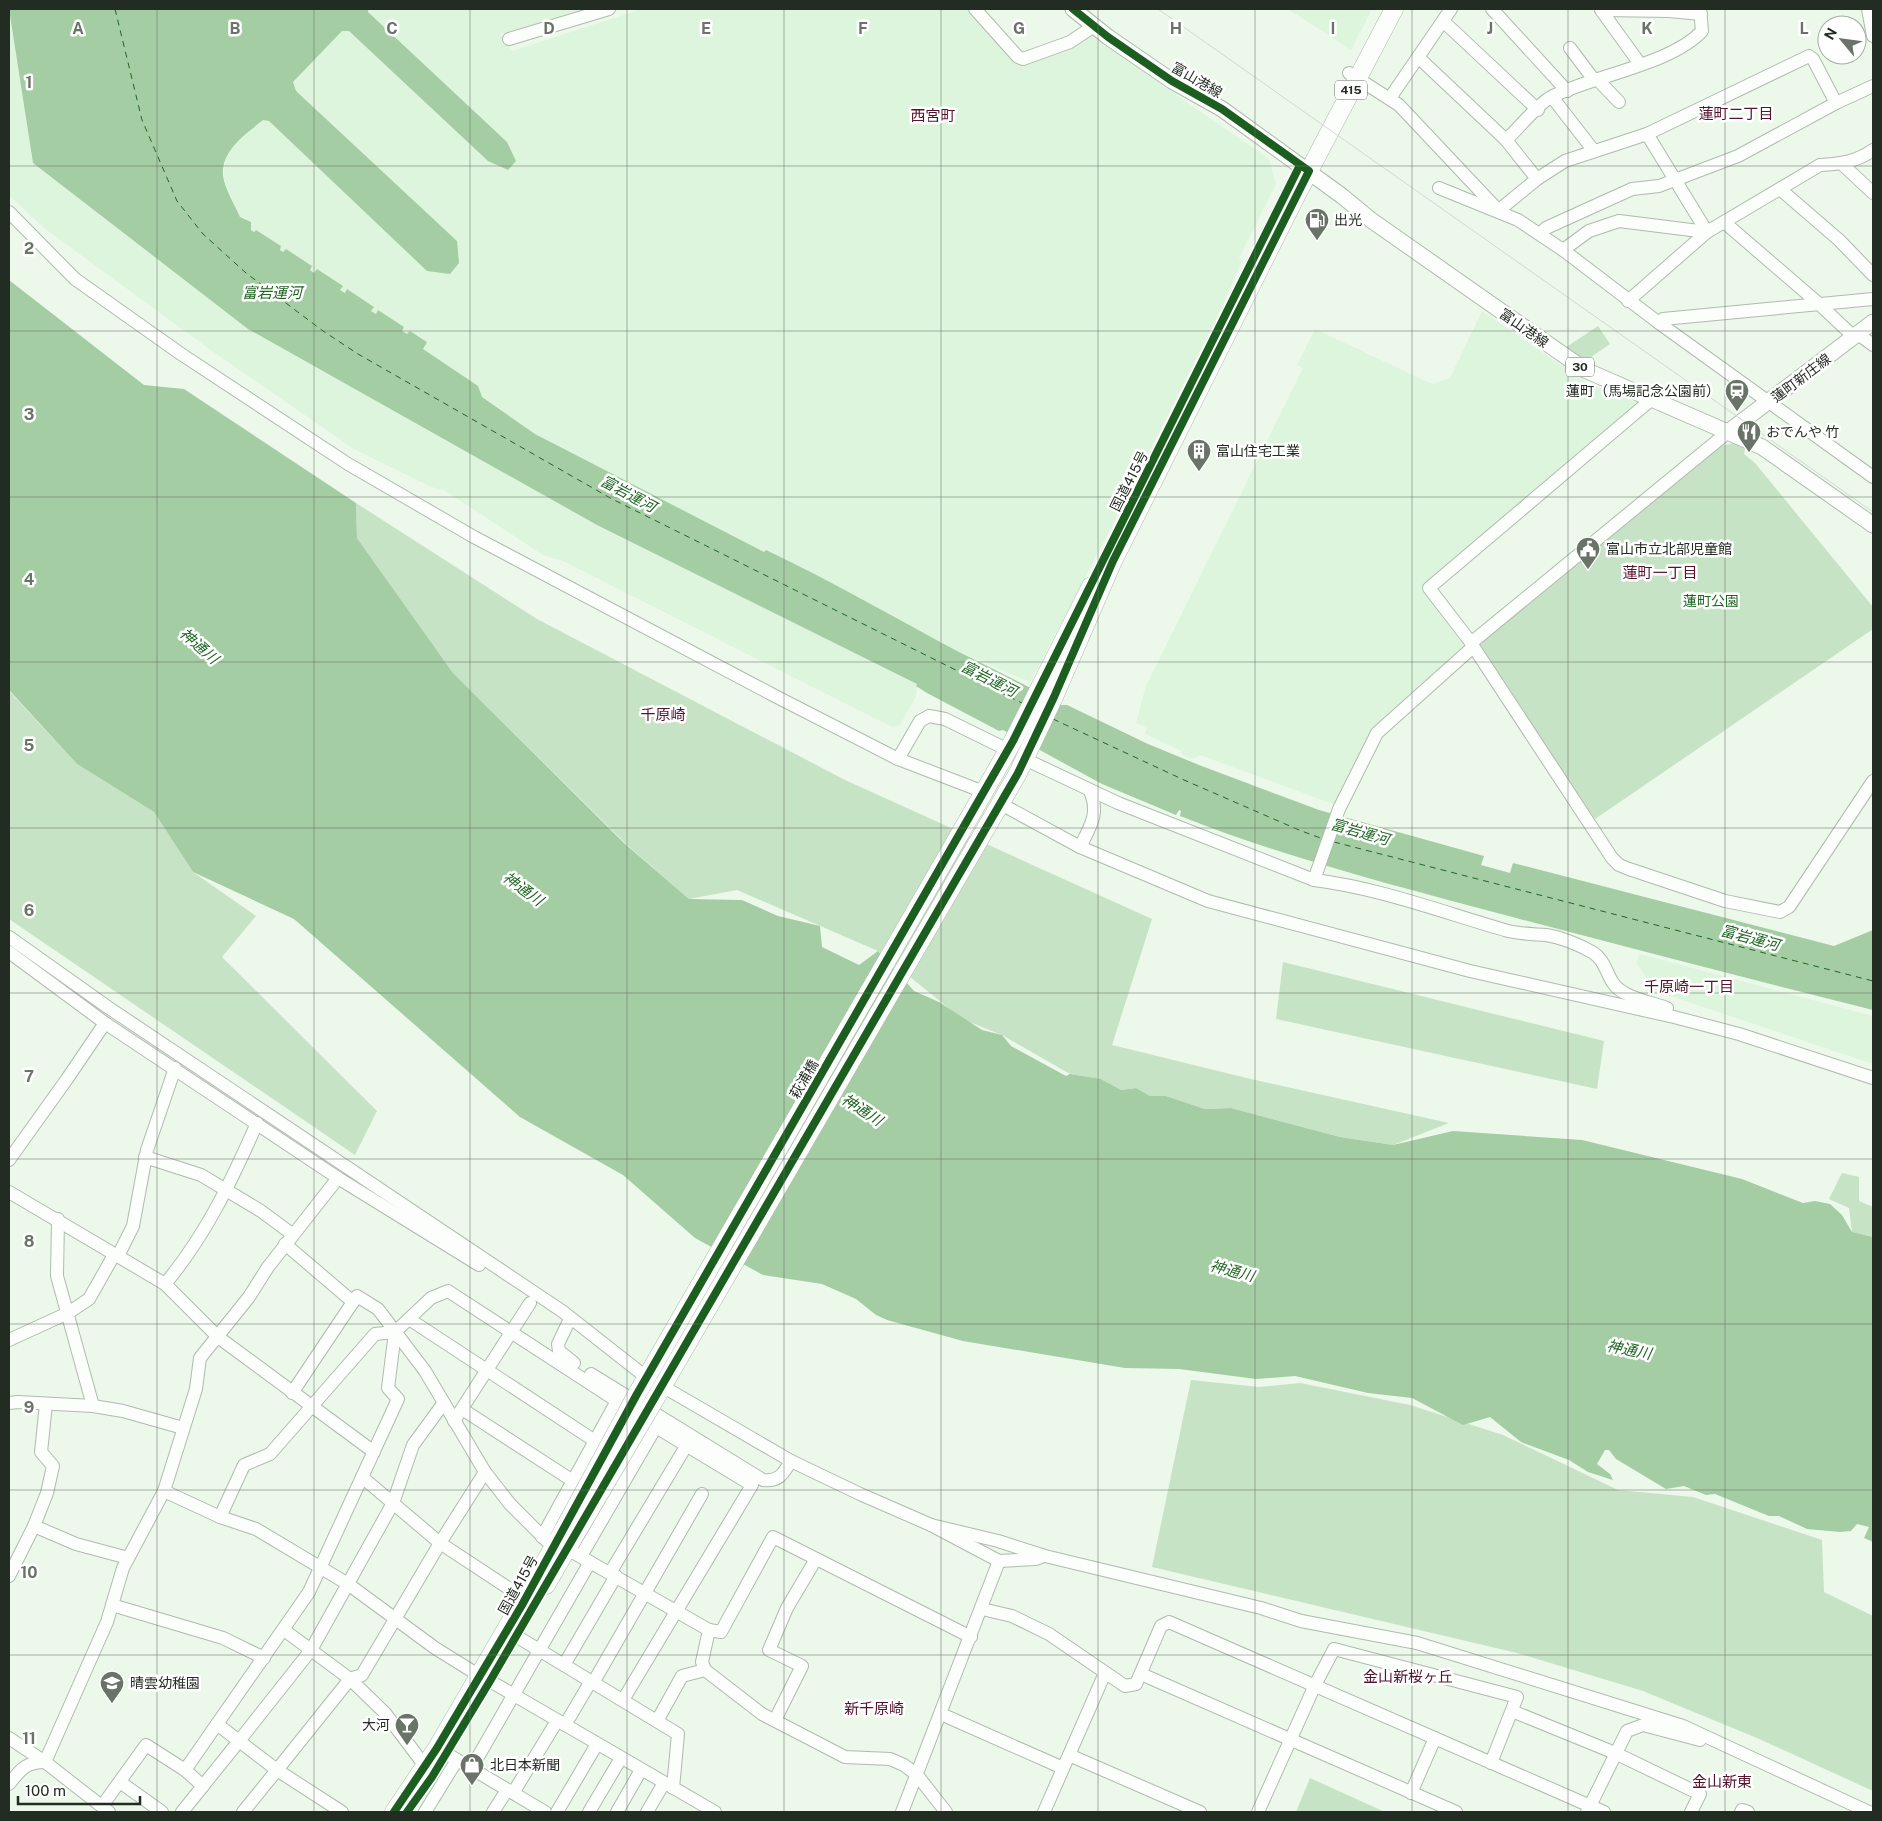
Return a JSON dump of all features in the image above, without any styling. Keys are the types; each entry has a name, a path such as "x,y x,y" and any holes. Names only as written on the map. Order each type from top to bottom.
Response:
{"highway":[{"name":"国道415号","path":"998,808 1018,751 1117,554 1304,168 1353,76 1384,9"},
{"name":"国道415号","path":"1353,76 1394,9"},
{"name":"国道415号","path":"981,799 1018,751"},
{"name":"萩浦橋","path":"650,1371 981,799"},
{"name":"415","path":"662,1388 998,808"},
{"name":"国道415号","path":"407,1812 447,1754 524,1599 568,1545 625,1396 650,1371"},
{"name":"国道415号","path":"485,1678 516,1636 662,1388"},
{"name":"国道415号","path":"394,1812 425,1766 447,1754"}],"main road":[{"name":"富山港線","path":"1073,9 1172,81 1222,108 1371,220 1585,370 1774,454 1873,525"},
{"name":"蓮町新庄線","path":"1728,432 1873,322"}],"street":[{"path":"509,38 609,9"},
{"path":"975,9 1018,57 1023,59 1070,42 1094,26"},
{"path":"1390,98 1451,9"},
{"path":"1492,9 1567,91"},
{"path":"1868,9 1873,32"},
{"path":"1506,140 1552,97 1596,79 1640,64 1672,52 1695,39 1702,31 1701,11 1601,10 1640,64"},
{"path":"1443,21 1538,110"},
{"path":"1570,48 1596,79 1619,102"},
{"path":"1498,211 1537,179 1565,161 1647,134 1809,56 1813,59 1836,103"},
{"path":"1418,57 1506,140 1537,179"},
{"path":"1353,76 1390,98 1466,174 1498,211"},
{"path":"1540,234 1553,224 1624,192 1675,181 1738,156 1836,103 1873,86"},
{"path":"1552,97 1594,151"},
{"path":"1647,134 1707,232"},
{"path":"1628,300 1707,232 1820,165 1842,164 1860,159 1873,150"},
{"path":"1842,164 1873,193"},
{"path":"1439,188 1518,220 1540,234 1659,324 1871,471"},
{"path":"1780,189 1839,240 1873,275"},
{"path":"9,212 75,279 181,354 348,464 483,541 898,759 981,799"},
{"path":"1563,250 1589,230 1619,221 1707,232"},
{"path":"1724,222 1856,336 1873,345"},
{"path":"1659,324 1664,319 1873,298"},
{"path":"1652,400 1429,588 1472,645 1612,858 1619,865 1661,881 1725,901 1780,912 1789,907 1873,781"},
{"path":"1314,880 1339,809 1377,733 1472,645 1728,432"},
{"path":"898,759 920,721 929,716 945,719 1018,751 1090,791 1314,880 1335,883 1399,899 1511,932 1548,935 1579,946 1594,953 1608,970 1613,983 1622,991 1672,1010 1674,1017"},
{"path":"1080,847 1094,818 1096,809 1090,791"},
{"path":"998,808 1080,847 1181,891 1225,906 1470,970 1739,1034 1873,1078"},
{"path":"9,937 108,1008 650,1371"},
{"path":"9,952 105,1023 338,1178 434,1238 512,1283 522,1284"},
{"path":"9,1160 105,1023"},
{"path":"9,1340 68,1313 89,1299 116,1256 133,1226 145,1157 175,1068"},
{"path":"165,1284 188,1256 227,1191 257,1123"},
{"path":"145,1157 201,1175 261,1211 353,1302"},
{"path":"46,1762 107,1622 128,1558 164,1491 196,1390 200,1358 218,1337 289,1239 338,1178"},
{"path":"9,1192 58,1219 116,1256 165,1284 218,1337 374,1452"},
{"path":"58,1219 56,1276 93,1406"},
{"path":"220,1517 244,1465 270,1454 375,1334 395,1332 431,1298 448,1291 512,1332 625,1396"},
{"path":"292,1393 357,1296 378,1309 425,1371 485,1472 510,1504 613,1575 709,1630 721,1632 773,1537 971,1637"},
{"path":"454,1421 530,1303"},
{"path":"409,1319 595,1441"},
{"path":"570,1319 558,1344 559,1351 564,1357 625,1396 658,1422 763,1480 773,1482 781,1477 791,1461"},
{"path":"185,1770 309,1592 398,1399 388,1388 395,1332"},
{"path":"662,1388 791,1461 931,1525 999,1561 1036,1559 1044,1556"},
{"path":"471,1768 540,1650 568,1545 573,1481 595,1441 625,1396"},
{"path":"9,1404 18,1402 93,1406 123,1411 183,1428"},
{"path":"9,1576 34,1526 47,1493 53,1466 40,1452 46,1404"},
{"path":"182,1812 311,1650 393,1503 413,1445 443,1404"},
{"path":"462,1409 573,1481"},
{"path":"568,1545 658,1422"},
{"path":"564,1665 690,1441"},
{"path":"623,1700 752,1485 690,1441"},
{"path":"243,1812 350,1679 362,1675 440,1543 485,1472"},
{"path":"362,1477 440,1543 524,1599"},
{"path":"164,1491 220,1517 256,1529 348,1584 435,1648 715,1812"},
{"path":"493,1812 592,1682 702,1494"},
{"path":"931,1525 998,1541 1044,1556 1261,1608 1301,1621 1417,1643 1683,1726 1869,1812"},
{"path":"34,1526 76,1544 128,1558"},
{"path":"775,1720 802,1666 769,1650 787,1608 816,1559"},
{"path":"902,1812 999,1561"},
{"path":"112,1605 223,1638 264,1658"},
{"path":"982,1608 1012,1616 1049,1634 1125,1686 1136,1684 1161,1626 1169,1622 1435,1738 1589,1809 1604,1812"},
{"path":"284,1630 350,1679 385,1713 425,1766"},
{"path":"709,1630 702,1662 706,1670 762,1714 845,1756 890,1758 917,1775 946,1812"},
{"path":"516,1636 678,1734 668,1786 647,1812"},
{"path":"1258,1812 1315,1685 1334,1649 1517,1697 1491,1763"},
{"path":"657,1721 682,1676 706,1670"},
{"path":"1044,1812 1105,1673"},
{"path":"1140,1674 1292,1738 1456,1812"},
{"path":"1512,1711 1615,1753 1700,1794 1691,1812"},
{"path":"941,1714 1064,1768"},
{"path":"217,1724 277,1770 342,1812"},
{"path":"1589,1809 1627,1731 1643,1725 1705,1741 1715,1740"},
{"path":"9,1738 46,1762 106,1809 120,1782 146,1746 185,1770 203,1786"},
{"path":"1412,1793 1435,1738"},
{"path":"557,1812 597,1744"},
{"path":"425,1812 447,1754 544,1812"},
{"path":"1069,1755 1200,1812"},
{"path":"589,1812 620,1758"},
{"path":"9,1784 31,1762 46,1762"},
{"path":"617,1812 642,1770"},
{"path":"120,1782 162,1812"},
{"path":"1741,1812 1742,1810 1748,1812"}],"shaded area":[{"path":"9,9 33,163 144,249 917,684 916,696 900,725 892,727 563,561 543,555 444,490 431,487 354,449 212,351 44,228 9,195"},
{"path":"368,9 592,9 510,33 500,34 512,51 642,9 970,9 1016,59 1066,49 1091,36 1269,159 1276,184 1239,258 1242,261 1222,307 1109,532 1030,682 959,652 611,475 535,434 482,397 422,349 427,341 410,331 407,335 401,331 404,327 378,310 376,314 371,311 373,307 348,290 345,293 340,290 342,287 317,270 314,273 310,270 312,266 279,249 281,246 256,230 254,232 251,230 246,218 240,217 223,177 226,155 234,145 296,91 293,82 342,31 349,31"},
{"path":"1288,9 1372,9 1351,50"},
{"path":"1482,311 1587,383 1636,402 1638,405 1421,589 1466,649 1375,729 1336,805 1200,755 1192,759 1182,755 1182,751 1145,734 1147,728 1136,723 1146,686 1303,368 1297,365 1315,329 1432,384 1450,378"},
{"path":"1640,954 1873,1016 1873,1064 1655,991 1636,962"}],"green space":[{"path":"1598,326 1610,344 1584,362 1565,348"},
{"name":"蓮町公園","path":"1734,443 1745,449 1744,454 1755,463 1873,607 1873,629 1595,819 1477,646 1717,447"},
{"path":"356,503 537,619 845,780 1152,919 1112,1045 1251,1079 1449,1123 1393,1145 1340,1137 1231,1108 1205,1109 1166,1096 1150,1096 1136,1088 1121,1090 1101,1079 1070,1074 1002,1035 962,1019 878,951 737,890 689,899 625,843 453,673 357,538"},
{"path":"9,691 77,764 154,812 193,872 256,916 222,957 377,1111 355,1155 9,919"},
{"path":"1283,962 1604,1041 1597,1089 1276,1019"},
{"path":"1842,1173 1859,1177 1859,1201 1873,1207 1873,1237 1852,1232 1849,1208 1829,1199"},
{"path":"1191,1380 1259,1387 1300,1383 1410,1405 1503,1435 1618,1490 1693,1497 1822,1540 1824,1592 1873,1616 1873,1791 1757,1738 1643,1691 1517,1653 1152,1567"},
{"path":"1310,1778 1385,1812 1296,1812"}],"water":[{"name":"富岩運河","path":"9,9 368,9 368,12 507,142 516,161 508,170 488,161 349,31 342,31 293,82 296,91 457,241 459,263 450,274 427,271 269,121 263,120 242,137 230,151 223,167 226,186 240,217 251,222 251,230 254,232 256,230 281,246 280,250 283,252 286,249 312,266 310,270 314,273 317,269 343,286 340,290 345,293 347,289 374,307 371,311 376,314 378,310 404,327 402,331 407,334 410,331 427,342 423,349 478,386 482,397 535,434 764,552 766,550 815,574 1061,705 1067,705 1148,744 1199,765 1319,810 1484,856 1481,865 1510,873 1513,863 1834,946 1873,930 1873,1010 1640,951 1379,881 1219,831 1180,816 1181,811 1179,810 1176,815 1102,784 1003,730 999,731 927,693 916,686 917,684 597,525 248,329 33,163"},
{"name":"神通川","path":"9,280 144,385 184,389 356,503 357,538 453,673 624,843 689,899 742,900 778,916 820,926 822,947 859,965 878,951 914,991 939,1002 982,1030 1002,1035 1011,1046 1066,1076 1070,1074 1101,1079 1121,1090 1136,1088 1150,1096 1166,1096 1205,1109 1231,1108 1340,1137 1393,1145 1453,1131 1582,1140 1742,1179 1803,1203 1815,1201 1830,1204 1842,1215 1852,1232 1873,1237 1873,1542 1864,1538 1869,1527 1857,1524 1851,1531 1840,1532 1807,1529 1779,1516 1769,1516 1715,1494 1706,1495 1684,1486 1666,1489 1616,1459 1609,1450 1605,1450 1597,1464 1610,1474 1613,1480 1588,1472 1569,1460 1521,1442 1490,1417 1463,1425 1412,1398 1368,1393 1295,1376 1256,1379 1179,1369 1125,1368 963,1341 887,1320 876,1315 856,1299 822,1284 763,1275 695,1238 623,1175 520,1117 294,919 193,872 154,812 77,764 9,690"}],"ferry route":[{"path":"115,9 142,120 177,201 203,234 246,273 323,331 358,354 612,499 1022,703"},
{"path":"1053,719 1184,780 1323,839"},
{"path":"1334,842 1873,981"}],"tram line":[{"path":"1158,9 1873,512"}],"cycle path":[{"path":"407,1812 432,1777 490,1681 1018,773 1054,697 1113,561 1309,171 1222,109 1172,81 1108,37 1073,9"},
{"path":"394,1812 437,1748 522,1605 637,1394 1013,741 1300,165"}],"place":[{"name":"出光","path":"1317,241"},
{"name":"蓮町（馬場記念公園前）","path":"1737,412"},
{"name":"おでんや 竹","path":"1749,453"},
{"name":"富山住宅工業","path":"1199,472"},
{"name":"富山市立北部児童館","path":"1588,570"},
{"name":"晴雲幼稚園","path":"112,1704"},
{"name":"大河","path":"407,1746"},
{"name":"北日本新聞","path":"472,1786"}],"district":[{"name":"蓮町二丁目","path":"1736,114"},
{"name":"西宮町","path":"933,116"},
{"name":"蓮町一丁目","path":"1660,573"},
{"name":"千原崎","path":"663,715"},
{"name":"千原崎一丁目","path":"1689,987"},
{"name":"金山新桜ヶ丘","path":"1408,1677"},
{"name":"新千原崎","path":"874,1709"},
{"name":"金山新東","path":"1722,1782"}]}
